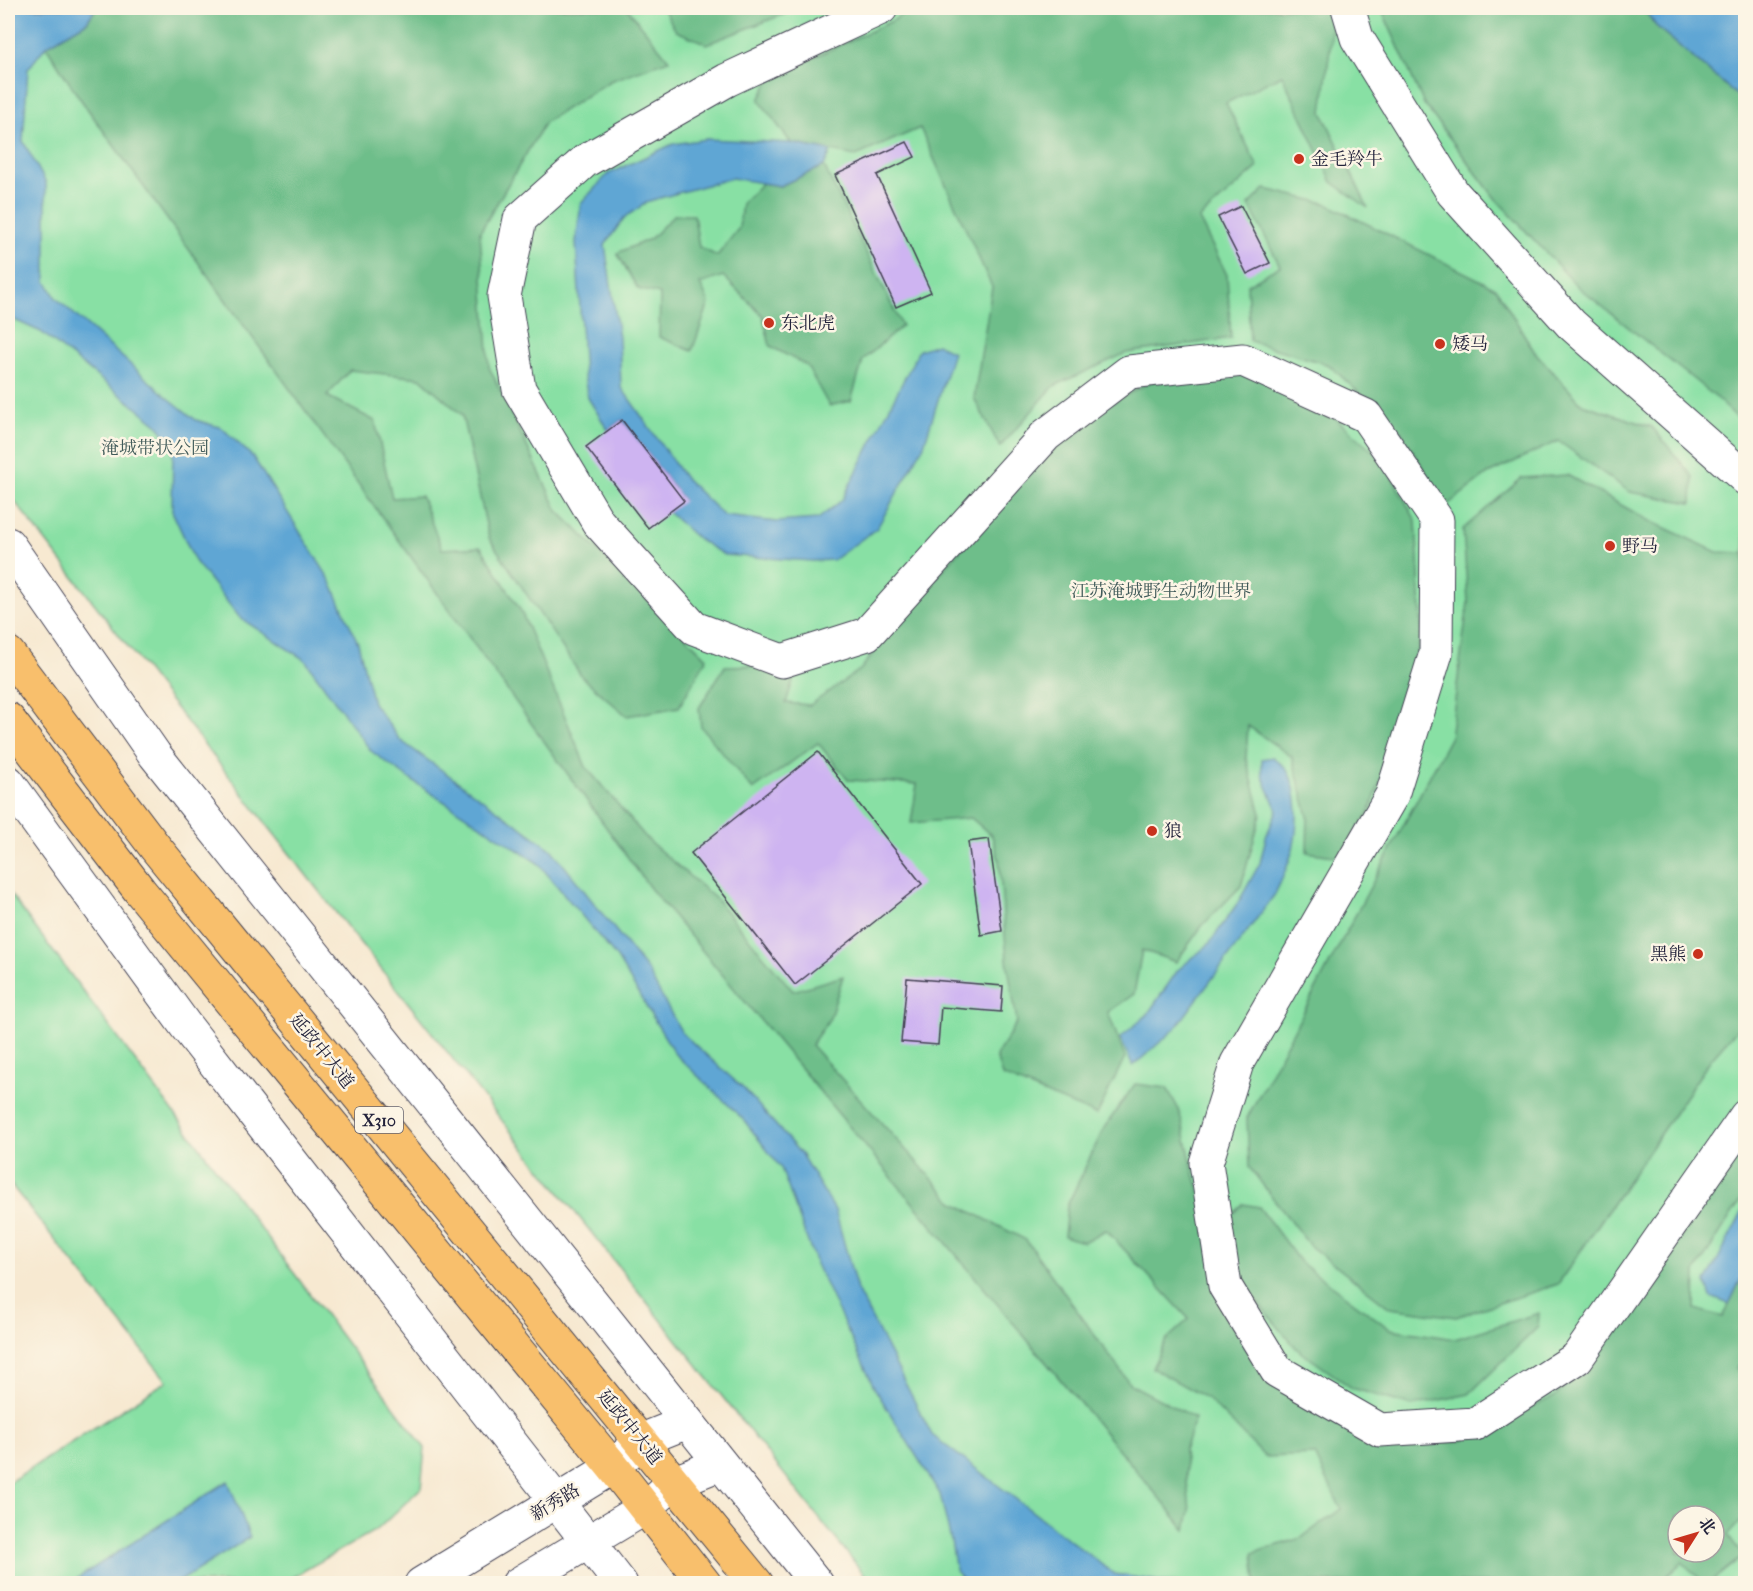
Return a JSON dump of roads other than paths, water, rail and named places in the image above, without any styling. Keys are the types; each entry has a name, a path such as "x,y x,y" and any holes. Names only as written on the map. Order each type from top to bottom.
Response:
{"main road":[{"name":"延政中大道","path":"8,652 155,847 642,1440 757,1584"},
{"name":"X310","path":"8,718 140,891 613,1467 705,1584"}],"street":[{"path":"881,8 727,80 585,161 520,219 504,296 519,389 598,522 694,628 782,661 867,634 1046,435 1130,372 1243,360 1366,416 1437,520 1436,653 1392,795 1237,1063 1206,1163 1225,1286 1278,1371 1380,1430 1475,1424 1577,1358 1746,1116"},
{"path":"1348,8 1357,38 1453,193 1571,324 1746,479"},
{"path":"8,544 155,755 816,1584"},
{"path":"8,782 185,1025 621,1584"},
{"name":"新秀路","path":"421,1584 613,1467 642,1440 687,1422"},
{"path":"518,1584 645,1508 675,1482 720,1464"}],"water":[{"path":"8,8 96,8 87,22 46,46 28,69 23,141 46,183 46,281 56,298 167,397 196,420 222,428 253,457 330,580 358,643 373,703 400,740 551,849 647,970 682,1033 745,1090 801,1154 835,1210 857,1290 932,1435 1114,1574 1172,1583 967,1583 956,1571 940,1494 875,1389 816,1264 781,1168 743,1119 675,1054 617,958 538,863 411,780 371,751 305,660 240,618 195,561 172,511 173,447 157,424 41,332 8,317"},
{"path":"1643,8 1745,8 1745,102 1656,26"},
{"path":"706,139 791,143 831,151 824,166 780,186 732,178 649,201 624,218 605,245 619,338 621,387 684,477 724,516 777,522 818,519 842,500 919,350 937,344 953,352 924,445 877,528 833,560 812,561 724,555 698,539 668,512 683,500 622,420 608,430 588,398 584,376 576,242 581,203 608,174 673,144"},
{"path":"1273,757 1290,776 1295,792 1297,813 1293,849 1281,882 1275,894 1175,1029 1133,1066 1120,1038 1147,1015 1178,970 1209,944 1239,901 1260,863 1266,837 1277,810 1262,775 1262,759"},
{"path":"1745,1207 1745,1270 1729,1304 1711,1297 1706,1282"},
{"path":"228,1481 250,1537 177,1583 70,1583"}],"place":[{"name":"金毛羚牛","path":"1299,159"},
{"name":"东北虎","path":"769,323"},
{"name":"矮马","path":"1440,344"},
{"name":"野马","path":"1610,546"},
{"name":"狼","path":"1152,831"},
{"name":"黑熊","path":"1698,954"}],"park label":[{"name":"淹城带状公园","path":"155,448"},
{"name":"江苏淹城野生动物世界","path":"1161,591"}]}
